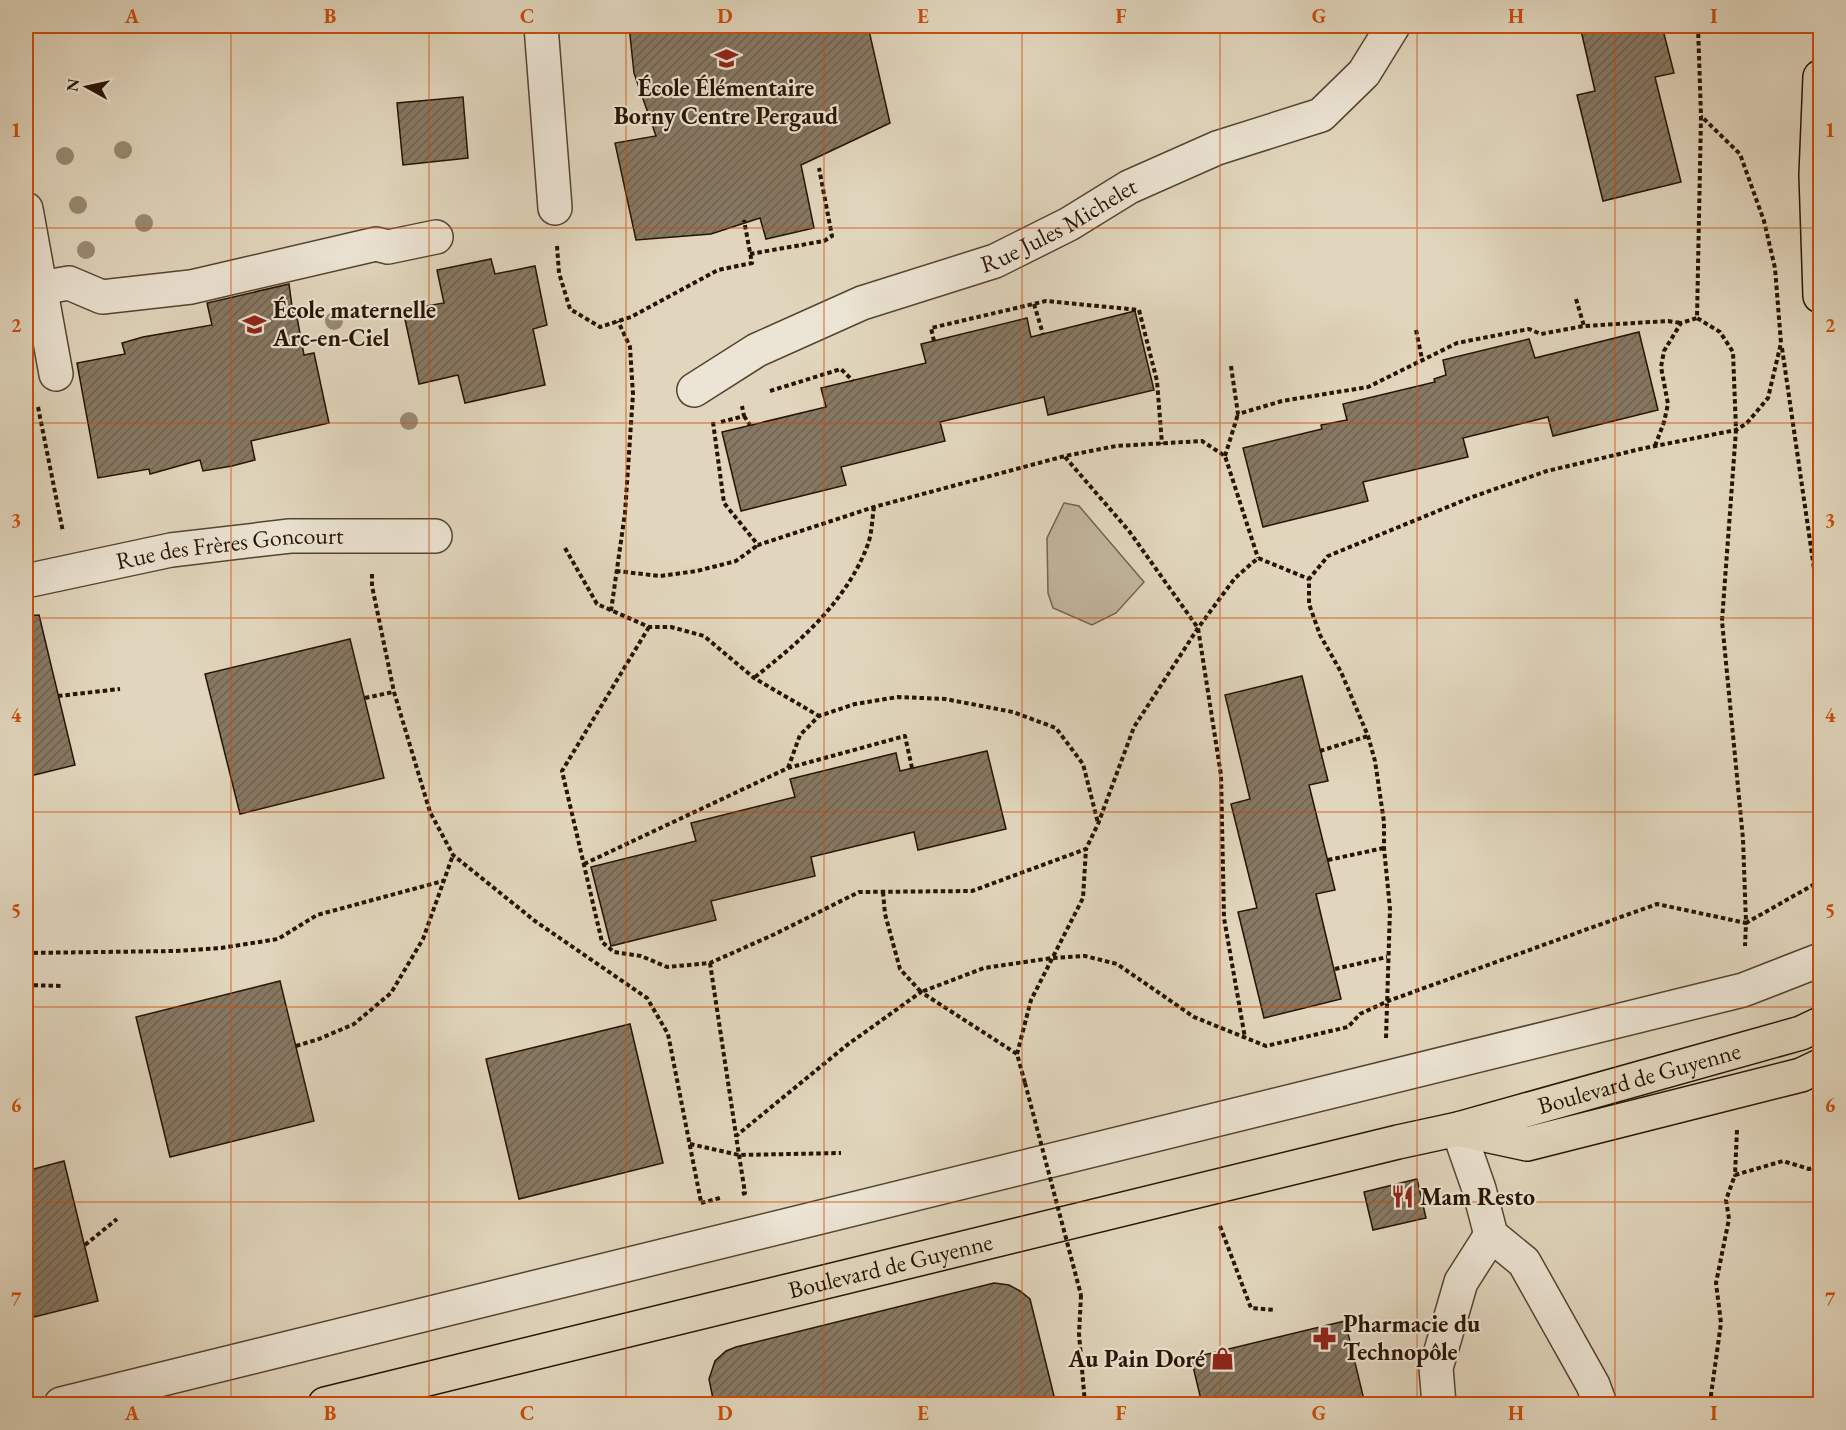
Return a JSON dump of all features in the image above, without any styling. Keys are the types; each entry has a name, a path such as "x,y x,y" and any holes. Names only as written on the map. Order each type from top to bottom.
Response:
{"main road":[{"path":"1821,77 1816,176 1821,296"},
{"name":"Boulevard de Guyenne","path":"325,1404 1458,1129 1801,1033 1821,1024"},
{"name":"Boulevard de Guyenne","path":"1458,1129 1527,1144 1801,1075 1821,1066"}],"street":[{"path":"541,26 555,208"},
{"name":"Rue Jules Michelet","path":"694,390 756,350 862,303 995,261 1069,224 1129,187 1217,148 1321,116 1364,73 1393,26"},
{"path":"26,209 56,374"},
{"path":"40,288 69,283 102,297 191,287 376,244 388,247 436,237"},
{"name":"Rue des Frères Goncourt","path":"26,581 171,550 290,536 435,536"},
{"path":"61,1404 1743,990 1821,960"},
{"path":"1458,1129 1479,1189 1491,1236 1524,1262 1593,1385 1600,1404"},
{"path":"1439,1404 1436,1368 1461,1282 1491,1236"}],"path":[{"path":"1697,318 1701,116 1698,26"},
{"path":"1701,116 1740,154 1764,221 1775,268 1781,344 1817,589 1821,648"},
{"path":"750,254 824,241 832,236 819,168"},
{"path":"555,208 559,273 570,309 600,327 631,316 718,270 752,263 744,220"},
{"path":"1576,299 1584,326"},
{"path":"934,341 931,328 1046,301 1139,310 1157,381 1162,444"},
{"path":"1034,304 1043,334"},
{"path":"1238,414 1282,401 1368,387 1457,343 1528,329 1541,334 1584,326 1668,321 1681,323 1697,318 1720,332 1733,352 1736,430 1722,621 1743,839 1746,923 1743,990"},
{"path":"611,611 625,513 633,394 630,347 618,321"},
{"path":"1655,446 1668,404 1661,367 1664,351 1681,323"},
{"path":"1416,330 1422,359"},
{"path":"1388,1001 1387,957 1390,909 1384,822 1375,761 1368,736 1341,672 1320,635 1309,604 1309,579 1328,556 1472,497 1547,471 1736,430 1748,423 1768,398 1781,344"},
{"path":"1231,366 1238,414 1226,456 1258,558"},
{"path":"763,393 841,369 853,381"},
{"path":"56,374 37,399 62,526 68,572"},
{"path":"694,390 714,424 724,503 758,545"},
{"path":"741,400 744,416 750,425"},
{"path":"714,424 744,416"},
{"path":"616,571 660,576 697,571 736,561 758,545 874,507 1065,456 1116,446 1202,441 1226,456"},
{"path":"1065,456 1129,531 1198,628 1221,775 1224,918 1245,1038"},
{"path":"754,678 805,637 831,608 852,576 868,542 874,507"},
{"path":"373,536 372,586 394,692 430,812 453,855 535,921 647,998 668,1034 702,1209"},
{"path":"565,548 597,603 649,627 671,627 704,636 754,678 819,716"},
{"path":"1258,558 1309,579"},
{"path":"1085,1404 1079,1334 1081,1295 1017,1054 1031,1000 1083,898 1086,849 1098,824 1134,727 1198,628 1235,578 1258,558"},
{"path":"649,627 562,771 602,942 614,952 641,956 667,967 710,963 859,892 972,891 1086,849"},
{"path":"58,696 120,689"},
{"path":"365,699 394,692"},
{"path":"788,768 800,735 819,716 855,704 898,697 945,699 1013,712 1056,728 1083,764 1098,824"},
{"path":"584,864 788,768 905,736 912,768"},
{"path":"1320,751 1368,736"},
{"path":"1328,860 1384,848"},
{"path":"296,1046 354,1024 391,993 423,939 453,855"},
{"path":"736,1136 847,1045 921,992 984,968 1052,958 1085,956 1117,964 1194,1017 1266,1046 1348,1027 1360,1014 1388,1001 1657,904 1746,923 1820,881 1821,867"},
{"path":"26,953 176,951 222,948 278,939 317,915 443,880"},
{"path":"883,892 885,914 900,969 921,992 1017,1054"},
{"path":"1335,969 1387,957"},
{"path":"710,963 745,1193 734,1195"},
{"path":"26,985 62,986"},
{"path":"1711,1404 1710,1395 1721,1323 1716,1283 1730,1219 1726,1200 1735,1175 1739,1091"},
{"path":"689,1144 739,1155 841,1153"},
{"path":"1735,1175 1783,1161 1809,1169 1821,1166"},
{"path":"1206,1189 1251,1308 1275,1310"},
{"path":"701,1202 723,1198"},
{"path":"85,1245 117,1219"}],"shaded area":[{"path":"1064,503 1079,506 1144,582 1116,613 1092,625 1053,608 1048,593 1047,538"}],"building":[{"path":"629,26 747,26 748,32 807,26 868,26 890,123 801,165 814,228 766,239 760,218 711,234 636,240 615,143 656,136 634,73"},
{"path":"1580,26 1662,26 1674,73 1655,77 1681,182 1603,201 1577,95 1595,91"},
{"path":"463,97 468,158 403,165 397,103"},
{"path":"491,259 495,274 535,266 547,325 533,329 545,385 465,403 458,375 419,384 403,310 444,303 437,270"},
{"path":"289,284 293,314 296,312 304,355 314,353 329,423 251,441 255,460 232,466 203,471 200,460 150,474 149,469 98,478 77,363 125,354 122,343 143,337 212,325 207,303"},
{"path":"1135,311 1154,390 1048,415 1044,397 940,422 945,441 841,467 846,485 741,511 722,432 826,407 821,388 926,363 921,344 1027,318 1031,337"},
{"path":"1639,332 1658,410 1553,436 1548,417 1463,438 1468,457 1363,482 1368,501 1263,527 1243,448 1322,429 1321,425 1347,420 1343,404 1435,382 1434,379 1446,375 1443,360 1529,339 1535,358"},
{"path":"39,615 75,765 26,777 26,616"},
{"path":"350,639 384,778 240,814 205,674"},
{"path":"1302,676 1328,781 1309,785 1335,890 1316,894 1341,999 1264,1018 1238,912 1257,908 1231,804 1250,799 1225,695"},
{"path":"987,751 1006,829 918,850 914,832 811,857 815,876 711,901 716,920 611,946 591,867 696,841 691,823 795,797 790,779 896,753 900,771"},
{"path":"280,981 314,1121 170,1157 136,1017"},
{"path":"630,1024 663,1163 519,1199 486,1059"},
{"path":"64,1161 98,1301 26,1319 26,1171"},
{"path":"1417,1179 1426,1218 1373,1230 1364,1192"},
{"path":"994,1283 1009,1285 1030,1299 1056,1404 714,1404 709,1379 715,1361 726,1351"},
{"path":"1345,1321 1365,1404 1202,1404 1191,1358"}],"place":[{"name":"École Élémentaire Borny Centre Pergaud","path":"726,58"},
{"name":"École maternelle Arc-en-Ciel","path":"255,324"},
{"name":"Mam Resto","path":"1402,1197"},
{"name":"Pharmacie du Technopôle","path":"1325,1338"},
{"name":"Au Pain Doré","path":"1223,1359"}]}
